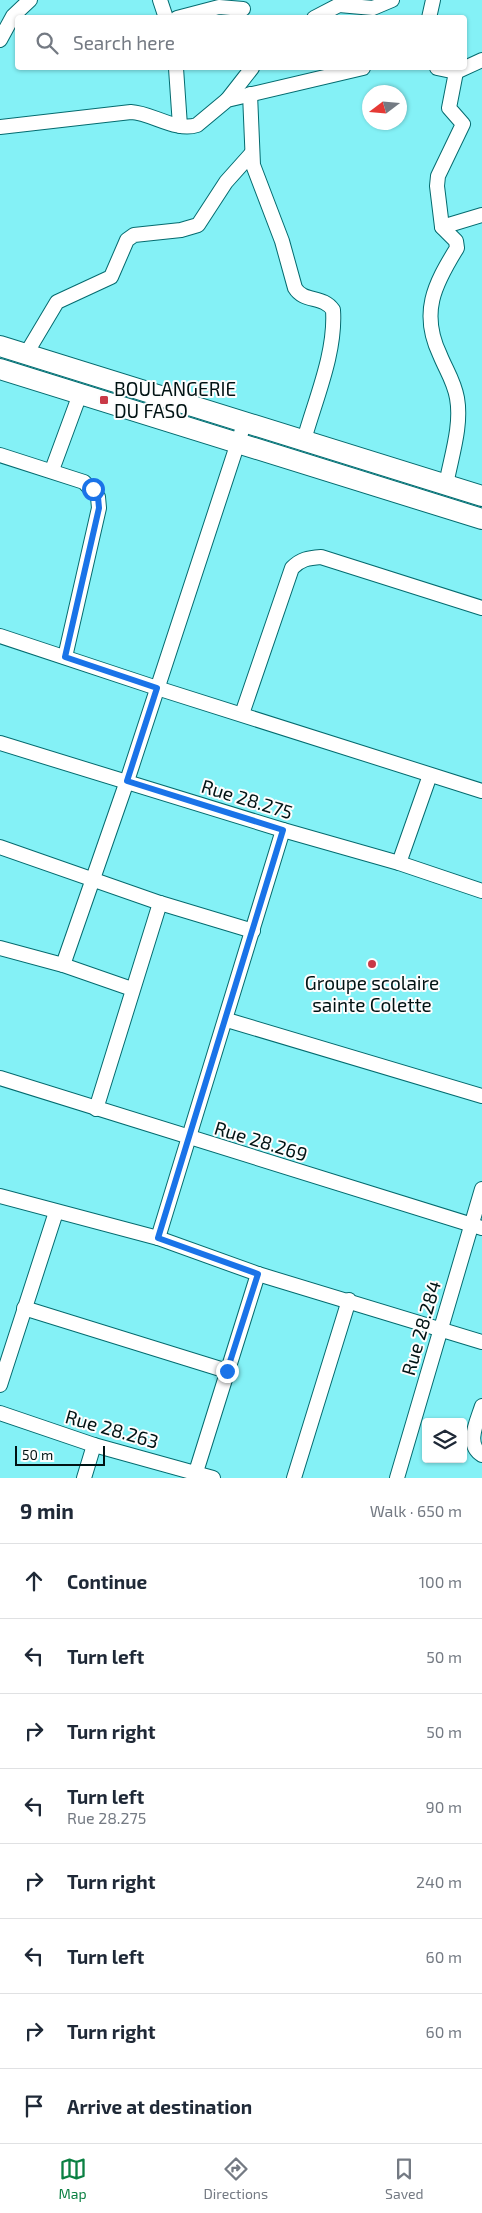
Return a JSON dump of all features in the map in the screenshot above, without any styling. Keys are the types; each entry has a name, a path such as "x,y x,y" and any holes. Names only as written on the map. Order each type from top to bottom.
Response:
{"main road":[{"path":"0,346 482,496"},
{"path":"0,370 482,519"}],"street":[{"path":"0,40 13,16 30,0"},
{"path":"160,0 165,15"},
{"path":"320,15 339,5 373,8 392,0"},
{"path":"430,15 433,0"},
{"path":"188,15 219,7 244,9"},
{"path":"467,67 482,60"},
{"path":"176,70 180,126"},
{"path":"0,127 131,112 145,114 180,126 197,125 227,100 250,70"},
{"path":"227,100 354,70"},
{"path":"446,70 456,72 460,70"},
{"path":"446,485 458,424 458,399 452,378 440,356 430,327 437,279 457,245 442,227 438,195 438,176 463,124 449,108 456,72"},
{"path":"250,94 253,166 282,241 295,288 299,294 306,298 323,300 333,310 334,321 323,383 315,402 304,440"},
{"path":"26,354 57,302 111,276 127,240 134,235 181,230 198,225 218,194 251,154"},
{"path":"442,227 482,215"},
{"path":"52,470 80,394"},
{"path":"63,965 127,781 245,421"},
{"path":"0,455 52,470 84,482 93,489 98,497 99,508 65,657"},
{"path":"242,714 292,568 299,561 308,558 321,558 482,608"},
{"path":"0,636 482,791"},
{"name":"Rue 28.275","path":"0,743 283,830 399,863 482,891"},
{"path":"399,863 430,775"},
{"path":"158,1238 227,1020 283,830"},
{"path":"0,847 160,903 253,931"},
{"path":"96,1109 160,903"},
{"path":"0,948 63,965 132,989"},
{"path":"227,1020 482,1096"},
{"name":"Rue 28.269","path":"0,1078 476,1227"},
{"name":"Rue 28.284","path":"397,1478 441,1329 476,1227 482,1189"},
{"path":"0,1196 158,1238 258,1274 349,1300 482,1342"},
{"path":"0,1385 56,1212"},
{"path":"196,1472 258,1274"},
{"path":"294,1478 349,1300"},
{"path":"24,1308 227,1371"},
{"path":"482,1406 473,1437 476,1450 482,1456"},
{"name":"Rue 28.263","path":"0,1413 94,1445 213,1478"},
{"path":"84,1478 94,1445"}],"place":[{"name":"BOULANGERIE DU FASO","path":"104,400"},
{"name":"Groupe scolaire sainte Colette","path":"372,964"}],"route":[{"path":"93,489 98,497 99,508 65,657 157,688 127,781 283,830 227,1020 158,1238 258,1274 227,1371"}]}
